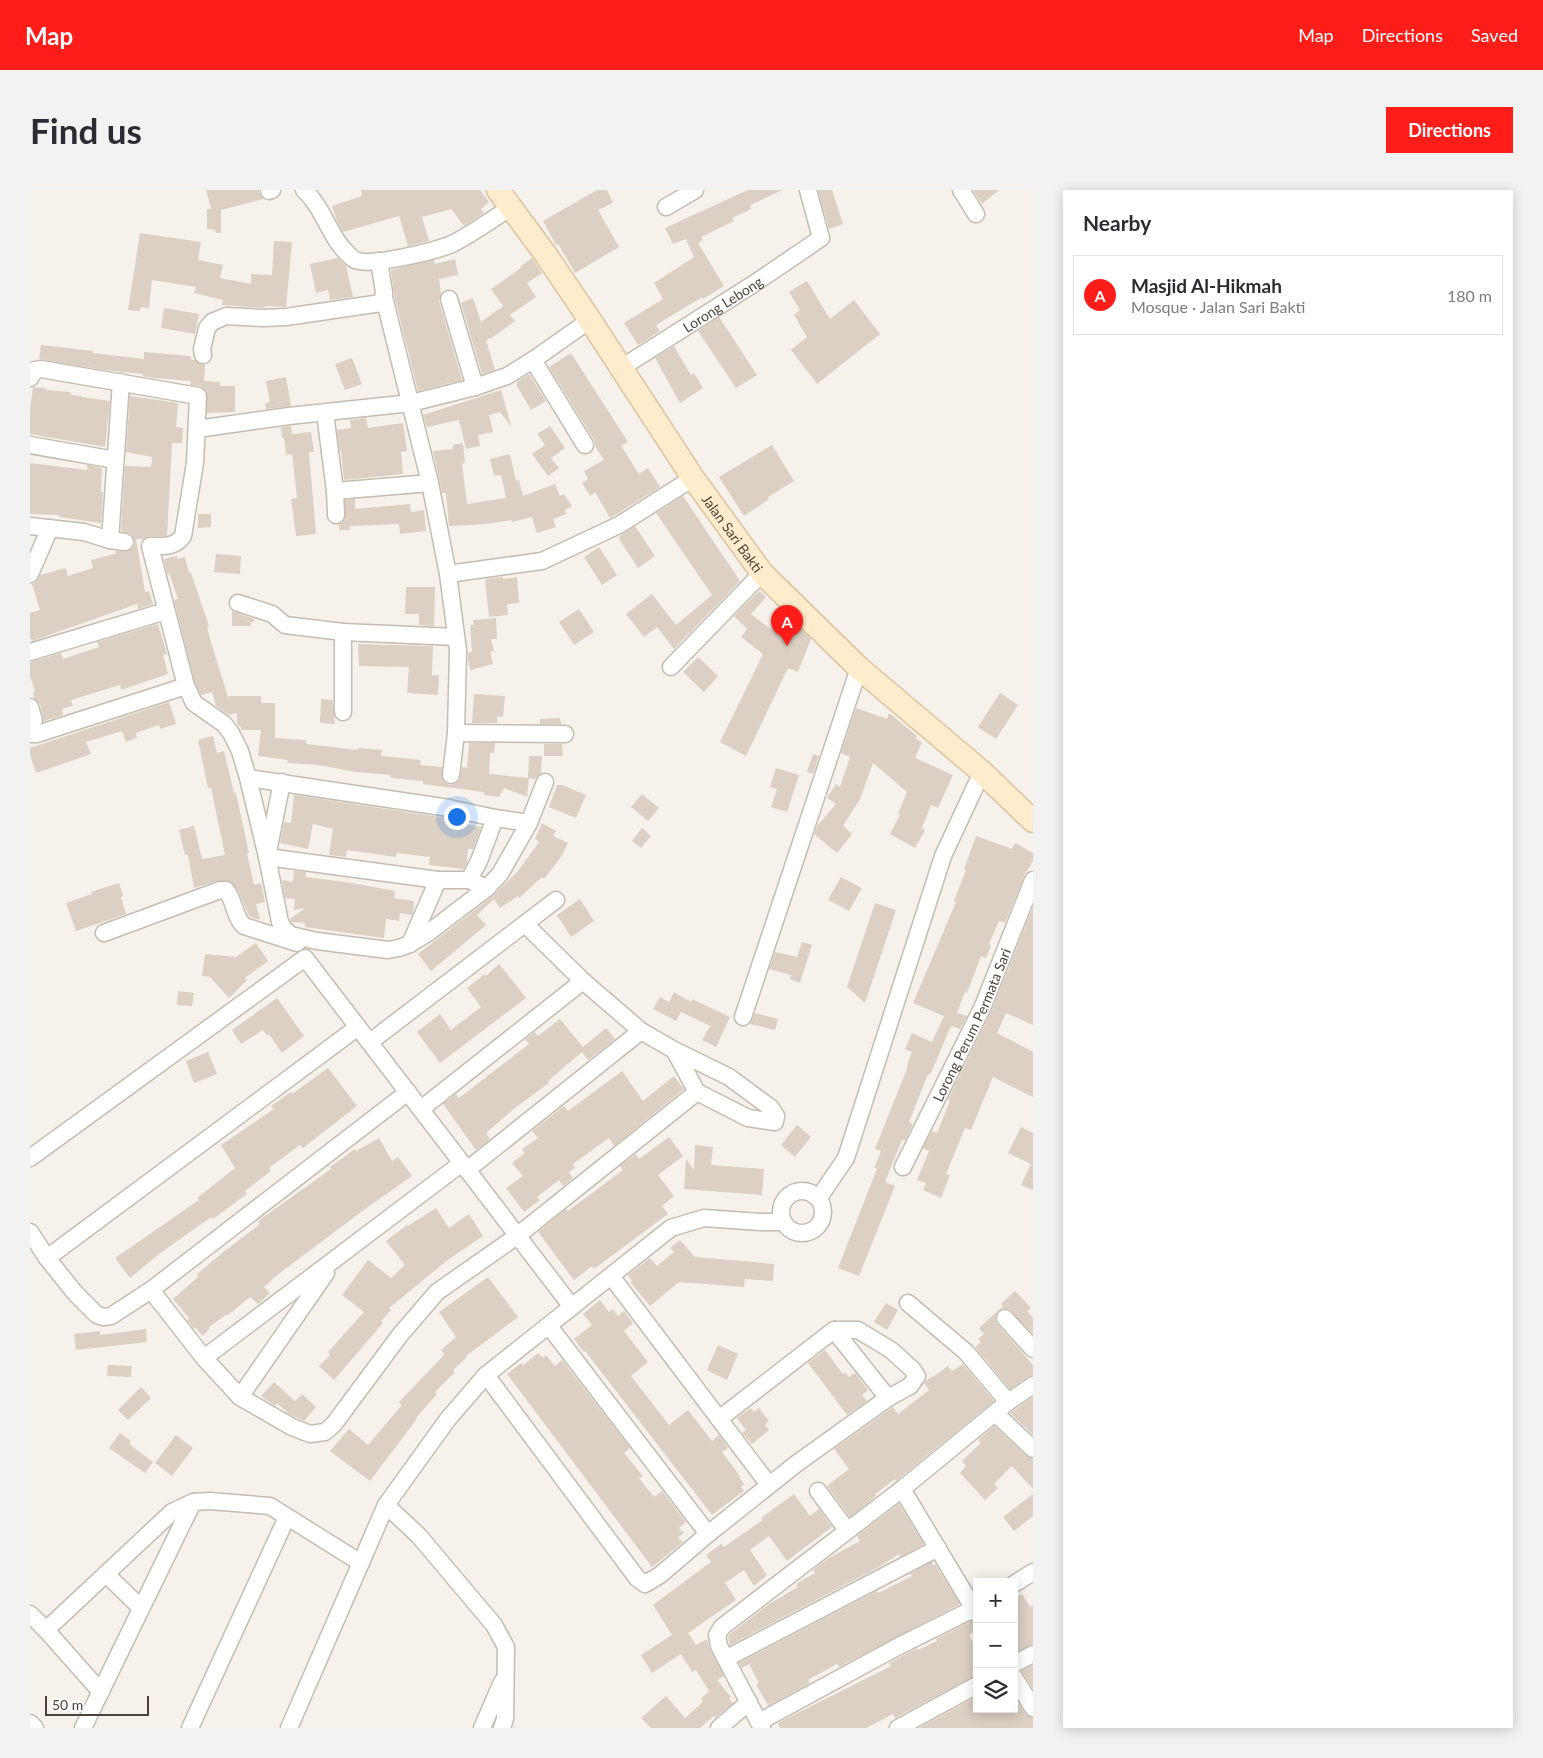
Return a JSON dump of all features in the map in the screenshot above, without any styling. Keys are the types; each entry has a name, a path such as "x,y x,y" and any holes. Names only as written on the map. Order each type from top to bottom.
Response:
{"main road":[{"name":"Jalan Sari Bakti","path":"504,199 546,255 693,478 762,573 859,668 982,772 1033,821"}],"street":[{"path":"304,190 312,197 336,238 348,254 356,260 409,257 451,244 504,199"},
{"path":"666,207 696,190"},
{"name":"Lorong Lebong","path":"621,368 755,283 821,238 808,190"},
{"path":"961,190 976,214"},
{"path":"379,260 384,297 430,484 448,574 458,650 456,734 451,775"},
{"path":"202,356 207,328 212,322 226,316 286,317 378,304 383,301 384,297"},
{"path":"448,299 475,387"},
{"path":"197,429 289,416 411,403 475,387 507,376 590,320"},
{"path":"533,360 585,445"},
{"path":"30,378 35,370 41,368 198,396 195,463 183,536 178,542 170,546 150,546 186,686 194,703 224,724 231,732 240,751 267,857 280,922 291,935 317,942 388,950 410,944 428,933 487,888 500,874 529,823 545,782"},
{"path":"30,526 84,532 118,541 115,460 121,382"},
{"path":"325,412 335,492 336,516"},
{"path":"30,445 115,460"},
{"path":"448,574 542,561 620,525 693,478"},
{"path":"335,492 430,484"},
{"path":"30,574 50,528"},
{"path":"671,666 762,573"},
{"path":"238,603 272,614 285,625 343,632 456,637"},
{"path":"30,652 166,611"},
{"path":"343,632 343,712"},
{"path":"743,1017 859,668"},
{"path":"31,720 37,734 186,686"},
{"path":"456,734 564,734"},
{"path":"818,1199 846,1158 943,856 982,772"},
{"path":"248,778 449,808 529,823"},
{"path":"267,857 282,782"},
{"path":"469,880 479,861 495,818"},
{"path":"267,857 438,880 469,880 487,888"},
{"path":"410,944 438,880"},
{"name":"Lorong Perum Permata Sari","path":"903,1167 983,1006 1033,880"},
{"path":"104,933 220,890 226,890 239,922 244,926 300,944 317,942"},
{"path":"370,1042 556,900"},
{"path":"525,924 583,981 641,1031 674,1050 729,1077 771,1108 777,1120 772,1122 748,1118 697,1092 674,1050"},
{"path":"30,1158 305,958 572,1307"},
{"path":"420,1109 583,981"},
{"path":"47,1258 358,1027"},
{"path":"204,1358 334,1261 465,1167 641,1031"},
{"path":"30,1232 47,1258 75,1293 100,1317 111,1316 151,1290 408,1092"},
{"path":"151,1290 204,1358 240,1397 310,1434 325,1432 334,1424 400,1335 437,1292 517,1236 697,1092"},
{"path":"803,1191 811,1193 822,1206 823,1215 820,1224 814,1230 796,1233 783,1222 782,1205 787,1197 794,1192 803,1191"},
{"path":"289,1728 386,1505 448,1419 486,1375 671,1228 704,1218 783,1222"},
{"path":"240,1397 334,1261"},
{"path":"611,1276 769,1485"},
{"path":"908,1303 966,1352 1008,1402"},
{"path":"1004,1318 1033,1349"},
{"path":"549,1326 708,1534"},
{"path":"486,1375 637,1578 644,1584 660,1575 769,1485 888,1398 910,1386 917,1376 892,1350 858,1330 834,1330 718,1419"},
{"path":"834,1330 888,1398"},
{"path":"973,1611 897,1647 761,1725 719,1646 717,1635 722,1626 902,1490 996,1414 1008,1402 1033,1385"},
{"path":"996,1414 1033,1449"},
{"path":"902,1490 973,1605"},
{"path":"818,1491 847,1530"},
{"path":"46,1630 172,1512 193,1502 210,1501 270,1506 361,1563"},
{"path":"83,1728 193,1502"},
{"path":"386,1505 419,1536 494,1626 506,1647 505,1719 502,1728"},
{"path":"190,1728 287,1517"},
{"path":"727,1658 938,1548"},
{"path":"1018,1581 1033,1572"},
{"path":"106,1574 141,1608"},
{"path":"30,1614 101,1692"},
{"path":"1018,1662 1033,1654"},
{"path":"482,1728 505,1676"},
{"path":"1018,1684 1033,1708"},
{"path":"898,1728 973,1687"},
{"path":"719,1728 749,1702"},
{"path":"30,1723 35,1728"}],"building":[{"path":"206,190 259,190 260,195 264,199 221,210 221,233 216,233 215,230 207,229 207,209 211,209"},
{"path":"361,190 480,190 489,202 481,209 484,213 464,226 451,209 422,217 429,241 408,246 399,216 343,232 332,206 362,196"},
{"path":"597,190 607,190 613,203 598,210 619,247 575,273 558,244 556,245 543,221"},
{"path":"748,190 783,190 750,205 751,209 732,218 734,221 701,237 703,240 698,243 724,286 656,325 660,331 638,345 624,323 663,299 654,283 694,257 686,239 673,244 665,228"},
{"path":"818,190 832,190 843,224 829,229"},
{"path":"973,190 999,190 982,204"},
{"path":"140,233 201,242 198,260 223,265 220,278 251,284 251,274 272,275 274,241 292,242 286,307 266,306 263,308 222,305 223,300 194,293 196,287 152,280 149,308 141,307 140,311 128,310"},
{"path":"338,258 346,266 353,297 330,300 328,290 316,293 310,264"},
{"path":"532,258 542,273 527,283 536,297 510,315 515,321 486,340 495,370 482,374 461,303 473,298 481,322 503,306 491,289"},
{"path":"455,259 458,275 439,279 441,293 439,301 462,380 418,391 394,295 391,270 434,260 435,264"},
{"path":"807,281 830,319 854,300 880,334 817,384 791,350 807,337 794,315 800,310 789,292"},
{"path":"164,308 199,314 195,334 161,328"},
{"path":"719,317 757,375 736,388 698,331"},
{"path":"41,345 144,359 144,352 191,356 191,360 205,365 204,381 220,382 220,386 235,386 235,412 207,413 207,391 200,386 190,385 191,381 154,378 142,376 143,374 104,370 39,359"},
{"path":"674,346 691,375 694,373 703,388 680,403 655,358"},
{"path":"571,353 628,442 621,446 639,474 648,468 660,487 610,518 595,492 590,496 582,483 588,479 584,471 604,460 595,446 594,440 549,367"},
{"path":"352,358 362,384 345,390 335,364"},
{"path":"529,374 546,401 531,410 517,386 517,382"},
{"path":"286,377 291,406 266,409 265,403 270,402 266,381"},
{"path":"33,387 71,392 70,395 110,401 105,447 30,434 30,410"},
{"path":"501,390 511,425 500,412 489,415 493,432 478,435 480,446 466,449 459,420 427,427 423,415"},
{"path":"130,396 178,403 176,427 183,428 182,443 172,443 167,536 150,536 136,539 145,592 149,591 153,604 138,609 137,604 32,641 30,637 30,613 40,610 32,584 36,582 40,575 66,568 68,576 93,568 91,560 115,554 116,551 128,551 135,544 131,534 121,531 125,466 151,467 152,457 126,452"},
{"path":"366,418 368,428 403,423 407,451 401,452 403,474 344,480 337,430 351,428 350,420"},
{"path":"291,426 292,434 311,432 314,452 309,452 316,534 296,536 291,499 297,498 292,454 286,455 281,427"},
{"path":"550,426 565,448 551,458 559,468 548,476 532,454 545,445 537,434"},
{"path":"463,443 465,463 462,464 467,504 506,498 501,475 494,476 490,459 510,454 516,481 519,480 523,496 555,484 560,496 564,494 572,506 565,510 566,514 553,519 556,527 537,533 532,517 512,522 511,520 486,524 449,526 446,493 442,493 433,451 453,449 453,445"},
{"path":"772,445 794,481 768,497 769,499 744,516 719,477"},
{"path":"30,463 87,470 87,465 102,468 101,523 59,517 59,515 30,514"},
{"path":"683,496 740,581 674,649 657,627 644,637 626,614 652,594 676,625 712,595 656,513"},
{"path":"355,499 355,509 410,504 411,512 424,510 426,531 400,534 399,524 350,526 350,530 339,530 339,524 345,519 345,500"},
{"path":"198,514 211,514 211,527 198,528"},
{"path":"635,526 655,556 638,568 619,539 620,536"},
{"path":"599,547 617,575 602,585 584,557"},
{"path":"216,554 241,556 240,574 214,572"},
{"path":"177,556 177,559 185,557 189,573 191,573 209,626 207,627 210,639 229,700 229,696 261,696 261,703 275,703 275,738 306,740 306,744 358,750 358,748 382,750 381,756 421,760 420,765 442,767 442,779 450,785 459,781 462,767 467,768 469,743 495,743 494,753 490,753 489,774 529,778 527,797 504,788 499,797 484,795 484,792 423,784 423,781 391,778 391,775 356,772 319,765 287,763 288,760 258,756 261,730 241,730 241,727 237,724 237,713 229,715 216,706 212,692 201,695 195,683 174,600 178,599 169,573 167,574 164,559"},
{"path":"503,577 503,579 517,577 519,603 507,604 508,615 489,617 485,579"},
{"path":"406,587 435,587 434,626 419,625 419,614 405,614"},
{"path":"759,591 766,597 751,614 772,630 776,619 786,623 789,617 811,639 798,672 788,668 746,756 720,742 763,654 741,637 747,629 734,616"},
{"path":"579,609 594,632 574,645 559,622"},
{"path":"232,611 254,619 254,622 251,622 251,626 232,626"},
{"path":"496,618 497,639 491,639 494,651 490,652 493,664 470,670 468,653 472,652 470,625 474,625 473,620"},
{"path":"158,624 167,654 163,655 168,674 121,690 120,685 71,700 73,706 62,709 63,715 44,721 40,704 34,698 33,692 35,692 30,676 30,662 61,653 63,659 99,647 97,642"},
{"path":"358,644 433,646 432,675 439,675 438,695 407,693 409,667 359,666"},
{"path":"698,657 718,676 704,692 683,672"},
{"path":"1000,693 1018,705 996,739 978,727"},
{"path":"474,694 505,696 503,717 497,716 497,723 472,723"},
{"path":"321,699 333,700 335,724 320,723"},
{"path":"169,702 176,724 160,729 159,725 136,733 137,738 126,742 122,731 86,742 91,754 36,773 30,748"},
{"path":"856,708 887,719 889,713 917,736 916,739 922,742 915,758 953,775 938,808 931,805 922,828 925,830 915,848 890,834 900,815 898,814 907,792 873,763 860,799 843,826 852,834 837,853 814,834 817,826 836,804 827,798 836,784 840,787 850,757 841,753"},
{"path":"560,718 561,724 540,724 540,719"},
{"path":"213,736 217,753 224,751 234,793 236,793 254,885 261,883 265,902 256,904 260,919 249,916 238,890 230,881 217,881 194,888 188,855 185,855 179,830 194,826 202,859 225,855 211,788 208,788 198,740"},
{"path":"544,744 562,744 563,756 544,756"},
{"path":"813,754 819,756 813,774 807,772"},
{"path":"529,756 542,756 541,773 536,779 528,778"},
{"path":"776,768 799,775 787,812 771,807 777,789 770,787"},
{"path":"557,785 562,785 586,795 576,818 549,807"},
{"path":"642,794 659,808 648,821 631,807"},
{"path":"294,795 446,818 446,820 481,827 473,849 468,849 467,863 463,869 429,865 430,857 397,853 396,857 347,850 346,857 329,855 333,829 313,824 308,849 280,843 284,822 291,823"},
{"path":"542,823 556,831 553,836 568,843 561,857 544,879 542,877 519,898 518,896 500,908 494,899 477,915 486,925 431,971 418,954 493,896 518,871 539,842 535,839"},
{"path":"642,828 651,836 641,848 632,841"},
{"path":"976,836 1012,849 1015,843 1033,853 1033,861 1024,876 1005,923 999,921 989,944 991,946 986,958 981,956 967,993 965,992 957,1013 967,1016 960,1029 951,1026 930,1075 928,1074 909,1122 913,1124 905,1141 902,1140 885,1182 895,1186 859,1276 838,1268 877,1169 874,1168 881,1151 875,1149 912,1052 905,1049 912,1033 932,1042 944,1016 913,1003 956,902 954,901"},
{"path":"294,871 306,872 306,877 395,891 394,898 414,901 413,913 412,915 400,913 399,921 386,919 384,938 305,927 305,923 291,922 290,919 305,908 294,910 295,899 285,898 282,880 293,882"},
{"path":"841,877 862,888 849,911 828,900"},
{"path":"119,883 126,914 76,931 66,903"},
{"path":"580,899 594,921 571,937 557,915"},
{"path":"875,903 896,910 865,1003 847,987"},
{"path":"1033,907 1033,1025 1006,1013 997,1033 1033,1052 1033,1097 993,1077 971,1130 965,1128 946,1174 950,1175 941,1198 923,1190 926,1183 917,1180 929,1151 923,1148 932,1131 937,1133 950,1101 948,1100 949,1097 992,1010"},
{"path":"802,942 812,945 800,983 790,979 791,975 769,969 775,952 797,957"},
{"path":"256,943 268,961 245,978 247,980 229,998 210,977 202,976 205,954 236,957"},
{"path":"499,964 526,998 440,1063 417,1032 440,1014 451,1030 481,1007 467,988 485,974 486,976"},
{"path":"178,991 194,993 192,1006 177,1005"},
{"path":"674,992 691,1002 692,999 730,1017 716,1047 702,1040 710,1026 681,1012 676,1021 653,1009 660,997 669,1002"},
{"path":"277,998 304,1036 282,1053 269,1034 267,1036 263,1030 241,1044 232,1030"},
{"path":"755,1013 778,1019 775,1030 750,1024"},
{"path":"560,1019 583,1047 606,1028 615,1039 588,1060 582,1052 548,1081 549,1083 515,1108 486,1133 490,1139 476,1150 443,1104 456,1094 459,1098 529,1044 525,1039 535,1032 538,1036"},
{"path":"208,1052 217,1074 194,1083 186,1061"},
{"path":"328,1068 357,1106 303,1148 300,1145 269,1168 271,1171 245,1191 247,1194 213,1219 211,1217 159,1254 130,1278 115,1258 199,1200 197,1198 235,1168 221,1145 274,1109 271,1106 291,1092 292,1094"},
{"path":"622,1071 643,1101 674,1076 684,1089 614,1146 609,1138 573,1164 575,1168 569,1172 573,1178 563,1186 559,1180 537,1197 540,1200 524,1212 506,1188 523,1176 512,1163 525,1153 522,1149 538,1138 532,1131 564,1106 568,1111"},
{"path":"797,1125 811,1137 795,1157 781,1145"},
{"path":"1021,1127 1033,1133 1033,1190 1021,1185 1031,1164 1008,1153"},
{"path":"669,1137 683,1156 658,1175 674,1196 662,1206 668,1214 594,1269 592,1266 574,1280 538,1232 566,1209 568,1211 623,1170 620,1166 636,1154 639,1159"},
{"path":"379,1138 392,1161 398,1157 412,1176 276,1276 264,1287 270,1293 258,1304 250,1297 228,1315 209,1327 203,1336 195,1327 194,1329 187,1320 189,1318 173,1299 199,1276 197,1274 260,1224 258,1221 331,1169 330,1167 355,1149 356,1151"},
{"path":"695,1145 713,1147 711,1165 764,1169 762,1195 684,1189 686,1159 694,1170"},
{"path":"436,1208 449,1228 469,1214 483,1236 449,1259 389,1308 391,1310 381,1321 383,1323 334,1380 319,1366 330,1355 328,1352 364,1312 342,1295 368,1260 391,1278 405,1265 386,1241 407,1225"},
{"path":"680,1240 695,1257 774,1264 773,1281 745,1279 744,1287 679,1282 650,1306 630,1282 632,1281 628,1275 650,1258 657,1266 674,1252 670,1248"},
{"path":"488,1277 518,1317 466,1356 453,1370 455,1372 435,1392 437,1394 415,1419 370,1481 330,1451 349,1429 368,1445 402,1405 399,1402 445,1354 441,1350 456,1337 439,1312"},
{"path":"1015,1291 1031,1308 1027,1311 1033,1318 1033,1334 1009,1309 1003,1308 999,1310 995,1320 1033,1365 1033,1375 1010,1389 975,1347 981,1342 978,1339 984,1334 979,1328 1003,1306 1001,1304"},
{"path":"600,1300 609,1312 613,1309 618,1316 624,1311 633,1323 624,1331 648,1362 631,1376 669,1425 688,1410 712,1441 719,1435 728,1448 722,1452 740,1476 744,1484 741,1487 744,1491 712,1515 574,1339 592,1325 583,1314"},
{"path":"886,1303 898,1310 887,1330 874,1322"},
{"path":"146,1329 147,1342 76,1350 74,1334 100,1331 100,1335"},
{"path":"718,1345 738,1354 727,1380 707,1370"},
{"path":"825,1350 843,1374 845,1372 849,1377 855,1373 868,1390 862,1395 867,1401 847,1415 808,1363"},
{"path":"538,1353 543,1358 546,1355 555,1366 562,1360 630,1448 624,1453 643,1476 639,1478 654,1497 662,1491 686,1522 679,1528 684,1533 678,1537 683,1542 652,1567 507,1374 521,1363 523,1365"},
{"path":"963,1364 994,1401 896,1481 895,1479 875,1494 876,1496 850,1517 827,1486 849,1469 834,1449 893,1407 898,1414 929,1390 924,1383 932,1376 948,1366 952,1371"},
{"path":"108,1365 132,1366 131,1377 107,1376"},
{"path":"274,1382 295,1401 302,1394 316,1407 304,1421 289,1414 277,1403 275,1406 261,1396"},
{"path":"141,1387 151,1398 128,1420 118,1410"},
{"path":"1033,1397 1033,1435 1010,1413"},
{"path":"751,1408 754,1412 759,1408 769,1421 765,1424 769,1430 752,1444 742,1433 746,1430 737,1418"},
{"path":"994,1426 1026,1456 1033,1459 1033,1489 1012,1466 994,1484 998,1488 985,1500 960,1473 966,1466 962,1461 981,1443 978,1440"},
{"path":"120,1433 131,1441 129,1444 153,1462 145,1473 109,1448"},
{"path":"176,1435 193,1448 172,1476 155,1463"},
{"path":"794,1494 810,1516 819,1509 832,1527 787,1561 769,1536 750,1550 767,1575 754,1586 744,1570 725,1583 736,1600 688,1633 696,1645 707,1639 710,1650 724,1676 717,1680 731,1697 729,1699 733,1703 700,1728 651,1728 641,1718 666,1696 685,1718 703,1702 701,1699 709,1691 696,1670 692,1672 681,1654 652,1673 641,1655 672,1635 653,1605 711,1562 706,1555 721,1544 724,1547 763,1520 761,1518"},
{"path":"1033,1494 1033,1516 1014,1531 1003,1517"},
{"path":"899,1504 924,1544 900,1557 899,1554 879,1567 730,1645 728,1637 730,1634 769,1604 798,1587 796,1584 815,1573 813,1570 827,1559 860,1541 857,1536"},
{"path":"932,1562 960,1604 839,1667 837,1664 808,1680 810,1683 768,1706 756,1684 759,1683 749,1664 742,1668 739,1663 877,1591 878,1593 912,1576 910,1574"},
{"path":"1022,1594 1030,1607 1033,1605 1033,1644 1018,1651 1018,1623 1018,1596"},
{"path":"971,1621 973,1622 973,1632 969,1635 973,1642 973,1677 895,1718 893,1714 866,1728 780,1728 778,1723 891,1666 889,1663 917,1648 918,1650 937,1641 936,1639"},
{"path":"1033,1665 1033,1689 1022,1671"},
{"path":"973,1699 973,1713 1018,1713 1018,1703 1025,1714 1033,1718 1033,1728 919,1728"}],"place":[{"name":"Masjid Al-Hikmah","path":"787,646"}]}
